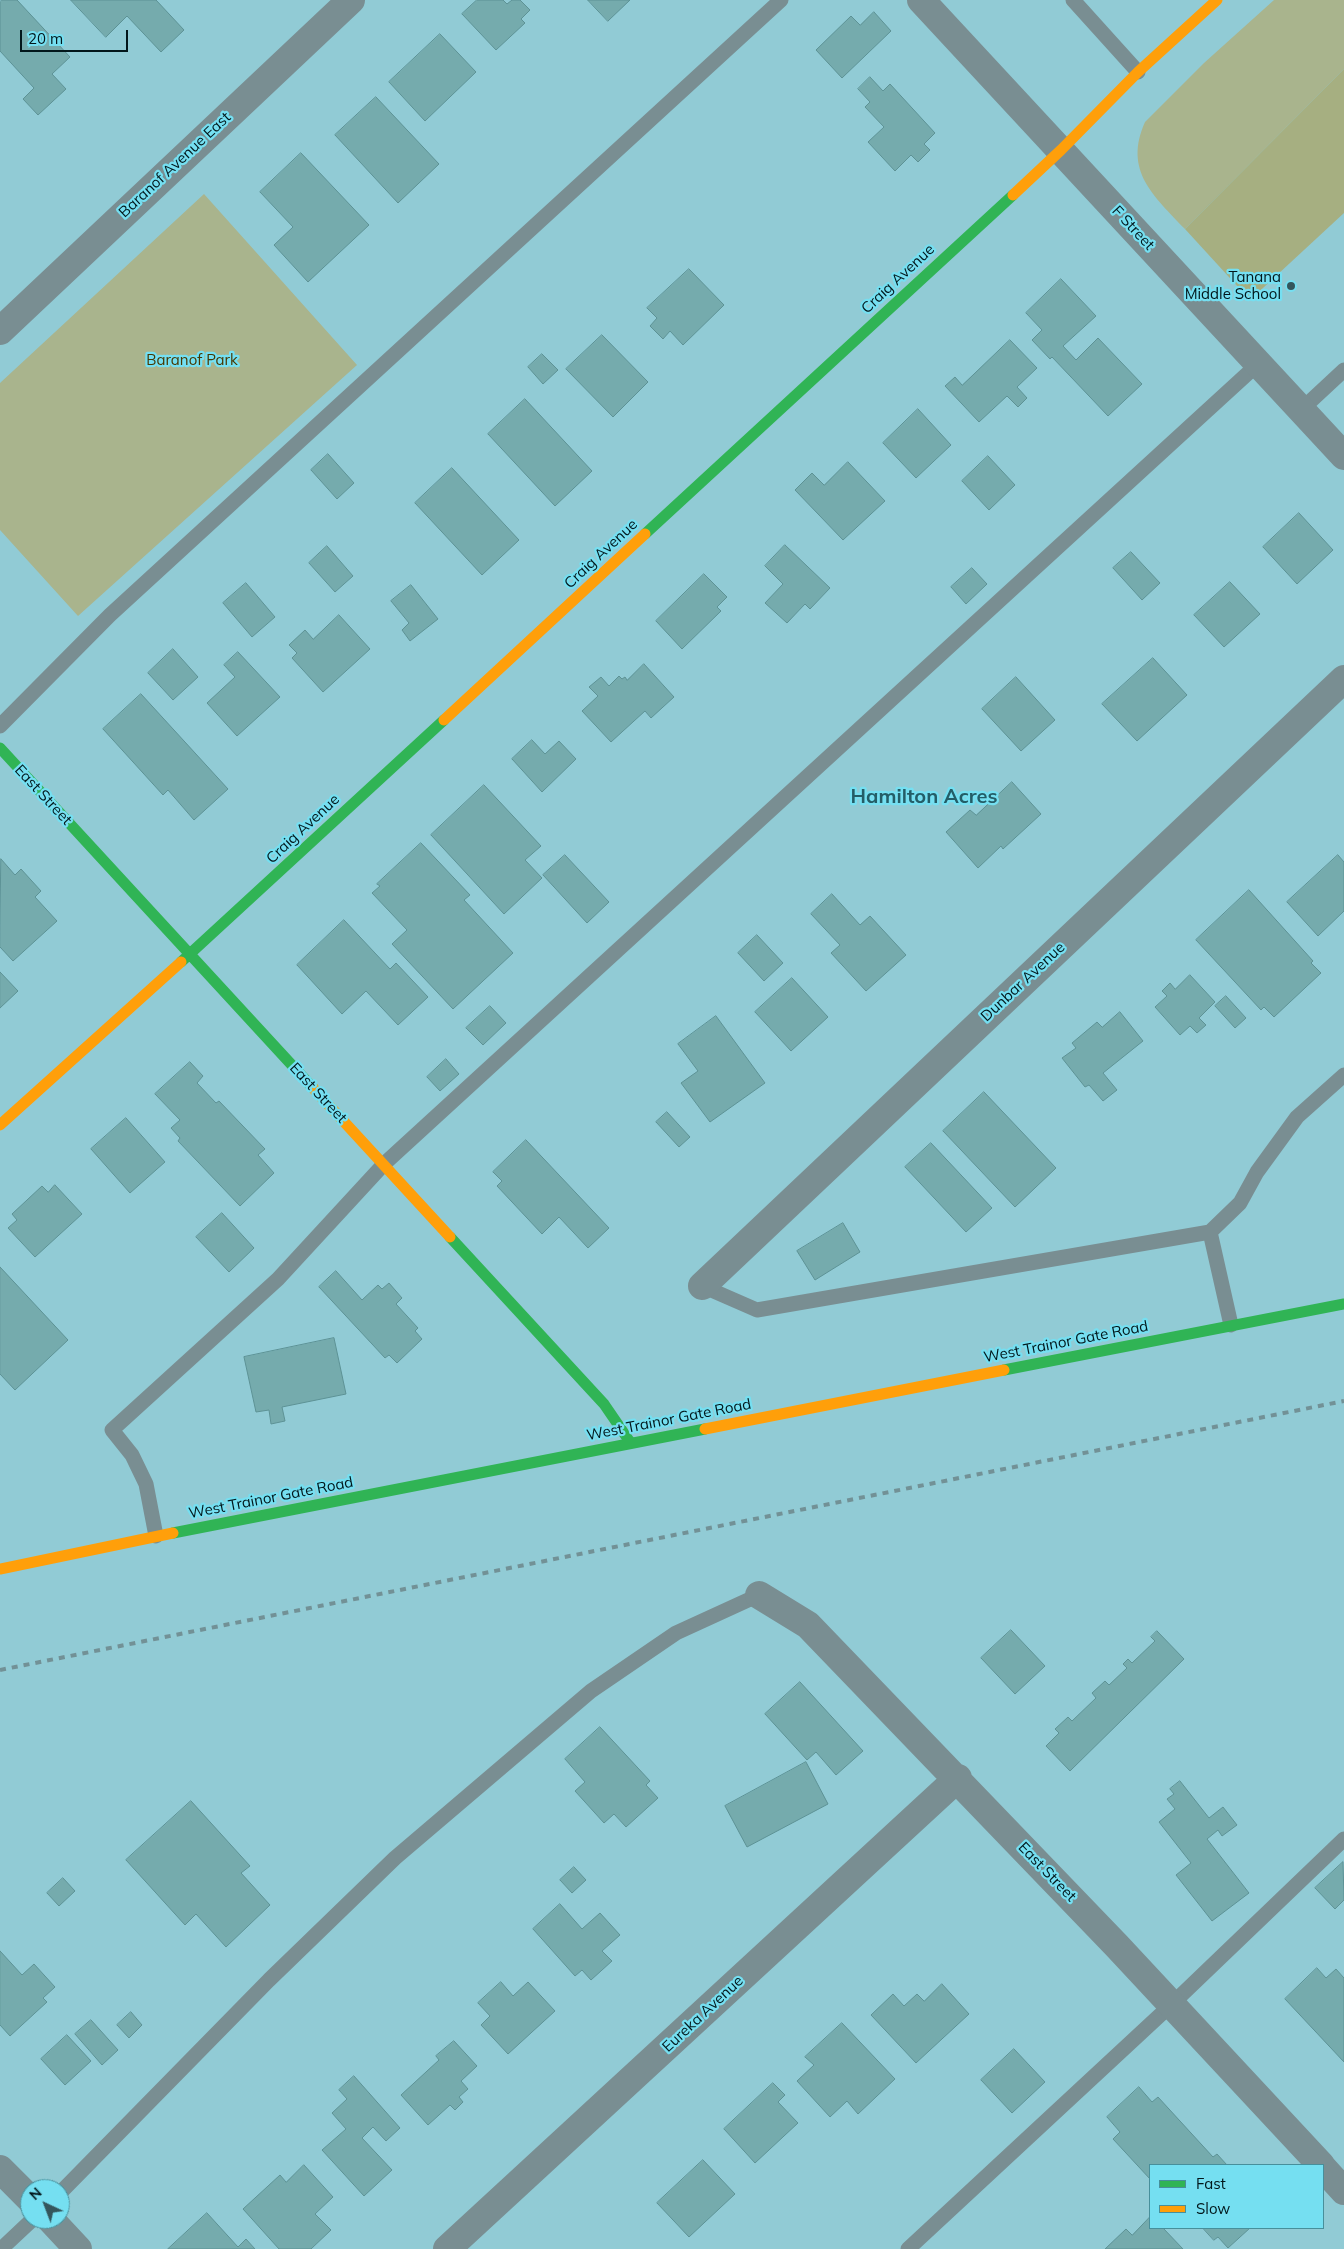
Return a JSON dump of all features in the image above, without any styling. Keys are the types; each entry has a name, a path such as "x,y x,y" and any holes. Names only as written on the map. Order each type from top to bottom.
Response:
{"street":[{"name":"Baranof Avenue East","path":"0,331 352,0"},
{"name":"F Street","path":"922,0 1344,456"},
{"name":"Craig Avenue","path":"0,1125 190,954 1061,150 1138,72 1217,0"},
{"name":"Dunbar Avenue","path":"702,1286 1344,678"},
{"name":"East Street","path":"0,748 604,1404 630,1442"},
{"name":"West Trainor Gate Road","path":"0,1569 156,1536 630,1442 1344,1304"},
{"name":"East Street","path":"759,1595 808,1625 958,1778 1320,2164"},
{"name":"Eureka Avenue","path":"447,2249 958,1778"},
{"name":"East Street","path":"1324,2168 1344,2191"},
{"path":"0,2169 20,2189"},
{"path":"59,2229 78,2249"}],"lane":[{"path":"0,726 110,615 781,0"},
{"path":"1073,0 1138,72"},
{"path":"156,1536 146,1484 132,1455 112,1430 278,1279 384,1164 1258,364"},
{"path":"1301,410 1344,370"},
{"path":"702,1286 757,1310 1210,1232 1240,1203 1257,1172 1297,1117 1344,1075"},
{"path":"1210,1232 1230,1325"},
{"path":"70,2183 269,1980 410,1845 591,1691 676,1633 759,1595"},
{"path":"908,2249 1172,2004 1344,1839"},
{"path":"0,2249 22,2229"}],"green space":[{"path":"1274,0 1344,0 1344,69 1185,229 1153,194 1145,182 1140,169 1138,155 1139,139 1145,122 1204,63"},
{"path":"1344,69 1344,213 1250,300 1185,229"},
{"name":"Baranof Park","path":"204,194 357,365 78,616 0,530 0,383"}],"building":[{"path":"2,0 17,0 70,57 52,74 66,89 38,115 23,99 34,88 0,51 0,2"},
{"path":"71,0 156,0 184,30 161,52 127,16 106,37"},
{"path":"477,0 503,0 507,4 512,0 520,0 530,10 521,19 525,23 496,50 462,14"},
{"path":"588,0 630,0 608,21"},
{"path":"874,12 891,31 842,78 816,50 851,16 860,25"},
{"path":"440,34 476,72 425,121 389,82"},
{"path":"870,77 883,91 890,84 935,133 924,144 930,150 918,162 911,155 895,171 868,142 884,127 865,107 870,102 858,89"},
{"path":"376,97 439,164 398,203 335,135"},
{"path":"301,153 369,225 308,282 274,245 293,227 260,192"},
{"path":"689,269 724,305 683,345 670,331 663,339 650,326 657,318 647,308"},
{"path":"1061,279 1096,316 1063,346 1076,360 1098,338 1142,384 1108,416 1052,357 1050,359 1032,340 1042,330 1026,313"},
{"path":"602,335 648,382 613,417 566,369"},
{"path":"1010,340 1037,368 1017,387 1027,398 1018,407 1007,396 979,422 945,386 955,377 962,385"},
{"path":"542,354 558,370 543,384 528,367"},
{"path":"525,399 592,471 555,506 488,434"},
{"path":"918,409 951,445 916,478 883,443"},
{"path":"328,454 354,483 337,499 311,470"},
{"path":"988,456 1015,485 989,510 962,481"},
{"path":"848,462 885,501 843,540 795,490 812,473 824,485"},
{"path":"452,468 519,540 482,575 415,503"},
{"path":"1299,513 1333,550 1297,584 1263,547"},
{"path":"785,545 830,588 810,609 805,604 787,623 765,603 783,584 765,566"},
{"path":"327,546 353,576 335,592 309,563"},
{"path":"1131,552 1160,583 1142,600 1113,568"},
{"path":"972,568 987,584 966,604 951,587"},
{"path":"704,574 727,597 717,607 721,611 682,649 656,621"},
{"path":"1230,582 1260,614 1224,647 1194,615"},
{"path":"246,583 275,617 252,637 223,603"},
{"path":"411,585 438,619 410,641 402,630 409,623 391,601"},
{"path":"339,615 370,649 323,692 292,658 297,653 289,645 305,630 313,639"},
{"path":"173,649 198,677 173,700 148,673"},
{"path":"238,652 280,697 237,736 207,703 235,677 224,665"},
{"path":"1153,658 1187,695 1137,741 1102,704"},
{"path":"644,664 674,697 651,718 645,711 611,742 582,711 598,696 589,687 601,677 609,686 619,676 622,679 625,677 627,680"},
{"path":"1016,677 1055,720 1021,751 982,709"},
{"path":"141,694 228,789 194,820 168,790 163,795 103,729"},
{"path":"532,740 545,754 559,741 576,759 542,792 512,759"},
{"path":"1012,782 1041,814 1003,849 1001,846 978,868 946,832 970,810 976,815"},
{"path":"484,785 541,846 525,860 542,878 504,914 431,835"},
{"path":"421,843 470,895 464,900 513,953 453,1009 392,944 407,930 372,893 380,886 377,884"},
{"path":"565,855 609,902 587,923 543,875"},
{"path":"1338,855 1344,862 1344,911 1318,936 1287,902"},
{"path":"1,859 15,875 21,869 41,891 35,897 57,921 13,961 0,947"},
{"path":"1249,890 1313,961 1311,963 1321,973 1274,1017 1264,1007 1261,1010 1196,940"},
{"path":"832,894 860,925 870,916 906,955 866,991 831,953 840,945 811,914"},
{"path":"344,920 390,969 396,963 428,997 398,1025 366,991 342,1014 297,965"},
{"path":"757,935 783,963 764,981 738,953"},
{"path":"0,972 18,991 0,1008"},
{"path":"1190,975 1215,1002 1199,1018 1206,1025 1197,1033 1190,1026 1180,1035 1155,1007 1167,996 1162,991 1170,983 1175,989"},
{"path":"792,978 828,1017 791,1051 755,1012"},
{"path":"1226,996 1246,1018 1235,1028 1215,1006"},
{"path":"490,1006 506,1023 483,1045 466,1028"},
{"path":"1120,1012 1143,1041 1103,1073 1117,1090 1103,1101 1089,1085 1085,1087 1062,1058 1076,1048 1072,1043 1097,1022 1102,1027"},
{"path":"716,1016 765,1083 710,1122 681,1083 698,1071 678,1044"},
{"path":"446,1059 459,1074 440,1091 427,1077"},
{"path":"190,1062 203,1076 197,1083 216,1103 219,1101 265,1149 258,1155 274,1173 240,1206 178,1141 180,1138 171,1128 180,1120 155,1094"},
{"path":"984,1092 1056,1168 1015,1207 943,1131"},
{"path":"667,1112 690,1137 679,1147 656,1122"},
{"path":"126,1118 165,1162 130,1193 91,1149"},
{"path":"526,1140 609,1228 588,1248 559,1217 542,1234 497,1186 502,1181 493,1172"},
{"path":"931,1143 992,1208 966,1232 905,1167"},
{"path":"55,1185 82,1214 35,1257 8,1228 17,1220 12,1214 42,1186 48,1192"},
{"path":"222,1213 254,1248 229,1272 196,1237"},
{"path":"843,1223 860,1252 815,1280 797,1251"},
{"path":"0,1267 68,1340 15,1390 0,1374"},
{"path":"336,1271 362,1300 378,1285 382,1289 389,1283 402,1298 396,1304 418,1328 415,1331 422,1339 397,1363 389,1355 385,1358 319,1287"},
{"path":"334,1338 346,1394 282,1407 285,1421 271,1424 269,1410 256,1412 244,1357"},
{"path":"1011,1630 1045,1666 1015,1694 981,1658"},
{"path":"1157,1631 1184,1659 1070,1771 1046,1746 1059,1733 1055,1729 1068,1717 1072,1721 1096,1698 1092,1693 1105,1681 1109,1685 1127,1668 1123,1664 1128,1659 1132,1663 1155,1641 1151,1637"},
{"path":"800,1682 863,1751 836,1775 816,1752 807,1760 765,1714"},
{"path":"600,1727 650,1781 646,1785 658,1798 626,1827 614,1814 604,1823 575,1791 585,1782 565,1759"},
{"path":"806,1762 828,1804 747,1847 725,1806"},
{"path":"1180,1781 1209,1818 1223,1807 1237,1825 1222,1836 1218,1830 1207,1839 1249,1893 1212,1921 1176,1875 1191,1863 1159,1822 1175,1809 1167,1799 1174,1794 1170,1789"},
{"path":"191,1801 250,1866 241,1873 270,1905 226,1947 196,1914 185,1925 126,1860"},
{"path":"1343,1862 1344,1900 1335,1909 1315,1888"},
{"path":"574,1867 586,1880 572,1893 560,1880"},
{"path":"63,1878 75,1891 59,1906 47,1893"},
{"path":"560,1904 582,1929 600,1913 620,1935 602,1951 612,1961 591,1980 582,1970 575,1976 533,1929"},
{"path":"0,1951 22,1975 34,1964 55,1987 43,1998 47,2002 10,2036 0,2025"},
{"path":"1317,1968 1326,1978 1336,1969 1344,1978 1344,2062 1285,1999"},
{"path":"501,1982 513,1996 528,1982 555,2011 508,2054 481,2025 490,2016 478,2003"},
{"path":"942,1984 969,2014 916,2063 871,2015 893,1994 904,2006 917,1994 924,2001"},
{"path":"131,2012 142,2025 129,2038 117,2025"},
{"path":"91,2020 118,2050 102,2065 75,2034"},
{"path":"842,2023 895,2079 858,2114 847,2101 830,2117 797,2081 814,2065 805,2057"},
{"path":"67,2035 91,2061 65,2085 41,2059"},
{"path":"454,2041 477,2066 461,2081 468,2089 459,2097 463,2102 455,2110 450,2105 428,2125 401,2095 439,2060 436,2056"},
{"path":"1014,2049 1045,2082 1012,2113 981,2080"},
{"path":"354,2076 400,2128 386,2141 373,2127 362,2138 392,2170 364,2196 322,2150 346,2129 332,2113 347,2099 339,2090"},
{"path":"773,2083 785,2095 778,2102 798,2123 755,2163 724,2129"},
{"path":"1139,2087 1152,2102 1158,2097 1213,2157 1217,2154 1226,2164 1149,2164 1149,2178 1113,2139 1120,2132 1107,2117"},
{"path":"703,2160 735,2194 689,2237 657,2203"},
{"path":"304,2165 333,2197 315,2214 331,2230 311,2249 279,2249 243,2209 280,2175 286,2182"},
{"path":"207,2213 238,2247 246,2239 255,2249 168,2249"},
{"path":"1149,2218 1149,2229 1164,2229 1183,2249 1105,2249 1126,2229 1132,2235"},
{"path":"1204,2229 1249,2229 1228,2248 1218,2237 1214,2240"}],"railway":[{"path":"0,1670 1344,1401"}],"traffic: fast":[{"path":"645,534 1013,195"},
{"path":"181,962 444,720"},
{"path":"0,748 313,1088"},
{"path":"450,1237 604,1404 630,1442"},
{"path":"1004,1370 1344,1304"},
{"path":"173,1533 705,1429"}],"traffic: slow":[{"path":"1013,195 1061,150 1138,72 1217,0"},
{"path":"444,720 645,534"},
{"path":"0,1125 181,962"},
{"path":"313,1088 450,1237"},
{"path":"705,1429 1004,1370"},
{"path":"0,1569 173,1533"}],"place":[{"name":"Tanana Middle School","path":"1291,286"}],"district":[{"name":"Hamilton Acres","path":"924,797"}]}
